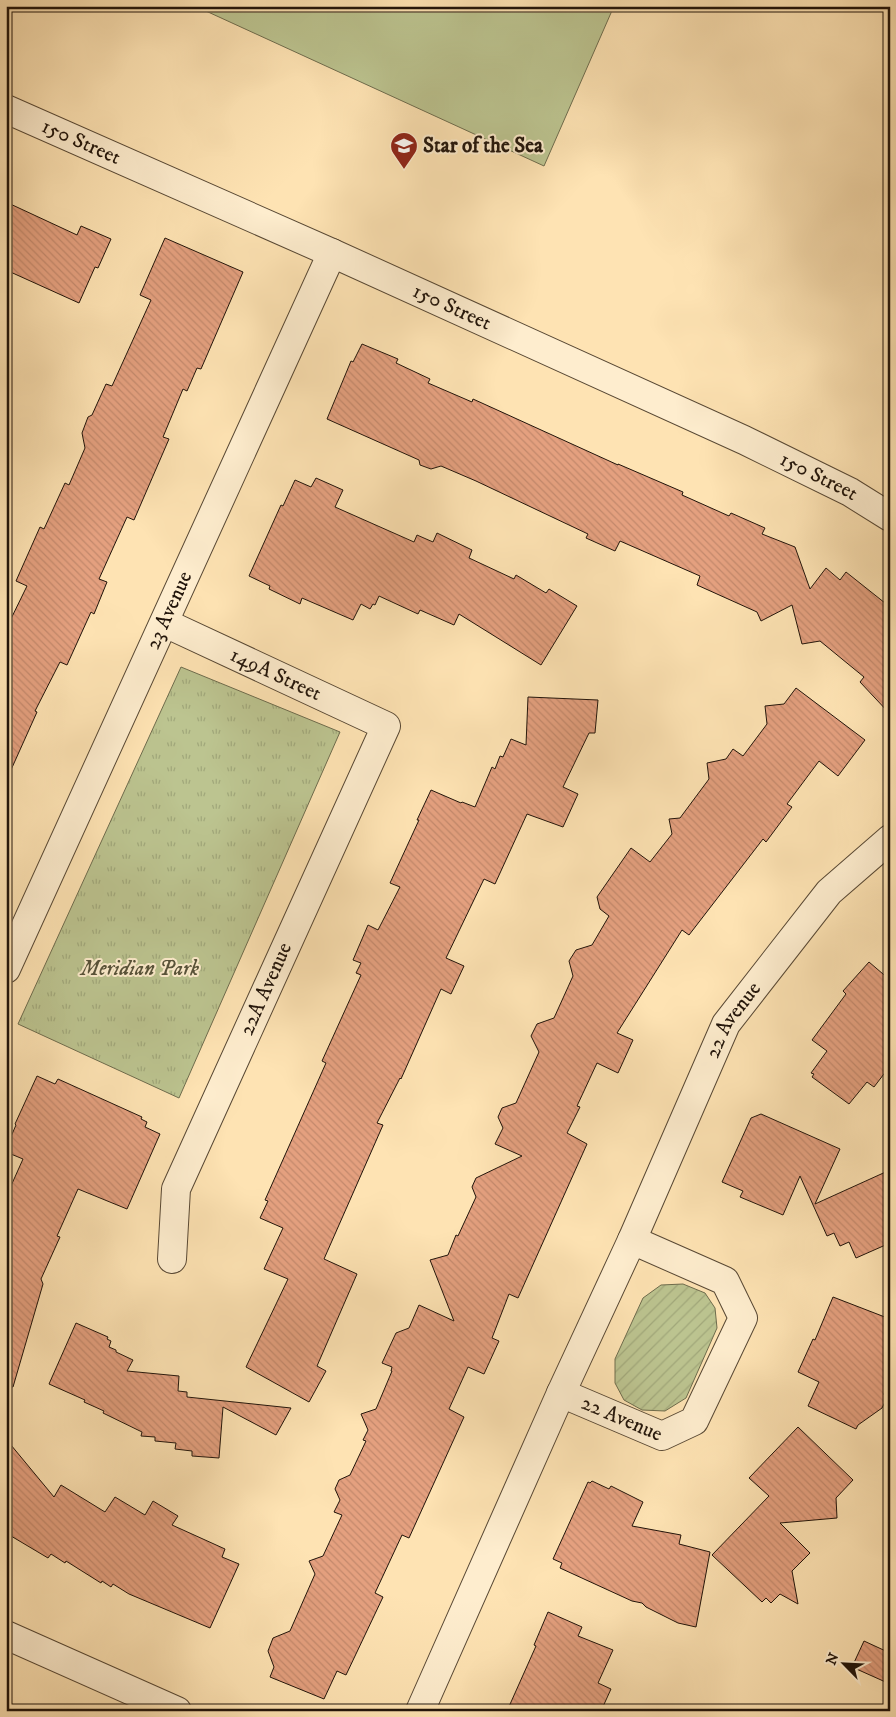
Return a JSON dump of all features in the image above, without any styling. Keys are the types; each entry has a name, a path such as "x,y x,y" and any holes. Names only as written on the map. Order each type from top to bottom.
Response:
{"street":[{"name":"150 Street","path":"6,109 332,253 744,440 850,492 890,517"},
{"name":"23 Avenue","path":"6,969 332,253"},
{"name":"149A Street","path":"165,623 386,726"},
{"name":"22A Avenue","path":"172,1259 176,1189 386,726"},
{"name":"22 Avenue","path":"420,1711 561,1394 632,1240 726,1024 829,892 890,839"},
{"name":"22 Avenue","path":"561,1394 662,1436 694,1421 743,1318 725,1281 632,1240"},
{"path":"6,1635 177,1711"}],"green space":[{"path":"195,6 614,6 544,166"},
{"name":"Meridian Park","path":"181,667 340,732 179,1098 18,1024"},
{"path":"683,1284 705,1293 715,1308 717,1328 686,1398 665,1411 642,1410 624,1400 615,1383 615,1359 643,1298 661,1285"}],"building":[{"path":"6,202 77,235 81,226 111,239 98,268 95,267 79,303 6,270"},
{"path":"165,238 243,272 201,369 197,368 187,391 183,389 163,437 169,439 134,520 127,517 99,579 107,582 94,614 91,612 67,665 60,662 35,711 37,712 6,781 6,629 27,586 16,581 40,527 44,529 65,483 69,485 85,448 82,433 88,417 92,415 106,384 112,386 151,300 140,295"},
{"path":"362,344 398,359 396,363 430,379 428,383 472,402 473,399 618,465 683,492 682,495 729,516 731,513 765,528 762,534 795,547 810,589 826,568 840,580 846,572 890,607 890,714 860,682 864,677 820,641 802,644 792,605 761,621 757,612 697,585 700,576 620,541 615,551 586,538 588,534 476,481 441,466 431,469 420,465 419,460 327,419 351,361 353,362"},
{"path":"316,478 343,490 335,507 414,542 417,535 433,542 437,533 472,550 469,558 514,579 516,575 546,593 549,589 577,606 541,665 459,614 454,625 420,610 418,614 379,596 375,605 373,604 370,609 361,604 353,620 302,598 300,604 269,589 270,586 249,576 281,505 283,506 295,480 311,487"},
{"path":"796,688 865,740 838,776 819,761 787,804 792,807 766,842 763,839 689,935 682,930 617,1033 633,1040 618,1073 597,1063 577,1106 580,1107 567,1133 587,1144 518,1298 509,1294 492,1338 499,1341 484,1374 468,1367 449,1409 464,1417 409,1538 402,1535 375,1593 383,1597 346,1675 337,1671 324,1699 270,1677 274,1667 268,1651 273,1638 290,1631 315,1574 309,1561 323,1556 342,1515 334,1512 340,1500 335,1489 339,1480 350,1475 366,1441 363,1440 368,1430 361,1414 376,1409 392,1371 392,1367 382,1363 396,1333 409,1328 419,1305 454,1321 430,1260 448,1255 476,1197 472,1187 476,1178 522,1156 495,1144 503,1128 498,1117 502,1108 516,1103 539,1052 531,1036 537,1024 554,1018 573,976 569,961 576,950 592,945 609,916 600,909 597,897 631,848 650,862 672,834 669,819 680,818 709,779 707,763 726,759 733,749 743,756 767,724 765,706 784,704"},
{"path":"528,697 598,700 595,733 589,733 563,787 578,794 563,827 527,814 495,884 484,879 446,958 464,966 451,994 441,989 401,1079 377,1123 383,1125 324,1259 357,1274 317,1366 326,1371 309,1402 246,1367 288,1279 264,1269 283,1228 260,1218 268,1201 265,1200 326,1063 322,1061 361,975 356,973 361,963 353,960 368,925 378,930 400,887 390,883 431,790 475,807 492,767 495,769 500,756 503,757 511,739 526,745"},
{"path":"869,962 890,980 890,1066 874,1087 867,1082 849,1104 812,1077 814,1074 811,1073 827,1051 812,1040 846,994 843,991"},
{"path":"37,1076 55,1084 58,1079 142,1117 141,1119 147,1122 145,1127 160,1134 127,1209 78,1189 57,1236 60,1237 41,1279 43,1284 13,1387 6,1386 6,1197 23,1159 6,1152 6,1148"},
{"path":"761,1114 840,1149 815,1204 890,1170 890,1243 856,1258 849,1242 840,1246 834,1233 827,1236 800,1176 783,1215 740,1197 743,1191 722,1182 751,1118"},
{"path":"833,1297 890,1319 890,1381 884,1394 886,1400 882,1408 858,1425 856,1429 808,1406 819,1382 798,1372 813,1339 815,1340"},
{"path":"76,1323 108,1337 107,1339 111,1341 109,1347 133,1360 127,1371 179,1376 178,1391 187,1392 187,1397 291,1408 276,1435 223,1407 219,1458 192,1456 192,1451 175,1449 176,1443 155,1441 155,1437 141,1436 142,1432 103,1413 104,1411 84,1402 85,1400 49,1384"},
{"path":"798,1427 853,1480 836,1498 837,1518 780,1523 810,1553 792,1571 798,1604 780,1594 771,1603 766,1598 762,1602 712,1555 769,1496 749,1478"},
{"path":"6,1439 54,1497 61,1485 105,1512 115,1497 145,1515 153,1501 178,1516 172,1525 225,1549 222,1557 239,1564 210,1628 129,1594 113,1584 111,1587 102,1581 101,1583 66,1561 65,1563 51,1554 48,1558 6,1533"},
{"path":"592,1481 609,1489 611,1486 643,1502 632,1526 681,1535 679,1544 710,1552 696,1627 678,1623 646,1607 642,1603 632,1601 560,1568 562,1563 553,1559 588,1482"},
{"path":"548,1612 582,1627 578,1636 613,1650 598,1683 611,1689 601,1711 507,1711 536,1646 534,1645"},
{"path":"864,1641 890,1653 890,1684 852,1667"}],"place":[{"name":"Star of the Sea","path":"404,170"}]}
